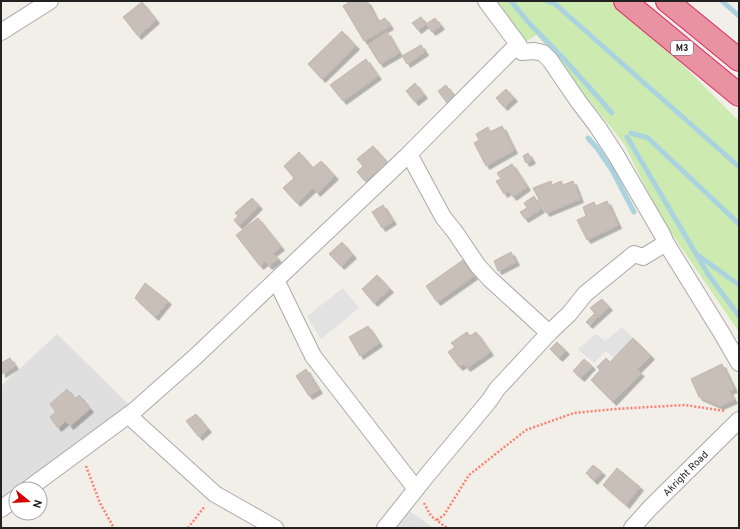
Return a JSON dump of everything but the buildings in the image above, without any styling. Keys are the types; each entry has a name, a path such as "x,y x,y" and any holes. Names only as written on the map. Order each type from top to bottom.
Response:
{"highway":[{"name":"M3","path":"625,1 739,95"},
{"name":"M3","path":"667,1 739,60"}],"street":[{"path":"1,32 50,1"},
{"path":"486,1 518,44 522,52 534,51 543,53 550,60 597,126 616,155 666,243 739,363"},
{"path":"39,481 128,415 190,361 409,154 518,44"},
{"path":"409,154 442,217 455,232 478,266 490,279 549,333"},
{"path":"385,528 489,401 497,389 549,333 569,314 585,294 634,254 643,257 666,243"},
{"path":"276,280 313,356 416,489"},
{"path":"128,415 215,494 275,528"},
{"name":"Akright Road","path":"632,528 735,415"}],"path":[{"path":"437,520 444,514 469,475 526,430 574,413 625,408 685,405 725,411 735,415"},
{"path":"80,451 100,502 114,528"},
{"path":"416,489 431,516 447,528"},
{"path":"188,528 215,494"}],"shaded area":[{"path":"343,288 359,308 321,339 307,316"},
{"path":"622,327 633,338 614,358 606,351 594,363 578,349 596,334 605,341"},
{"path":"57,334 132,408 36,481 8,481 8,502 1,507 1,386"},
{"path":"409,511 434,528 397,528"}],"green space":[{"path":"483,1 611,1 682,64 739,121 739,332 661,218 624,144 537,35 516,47"}],"waterway":[{"path":"511,1 528,22 564,59 612,113"},
{"path":"547,1 554,3 739,167"},
{"path":"722,1 739,16"},
{"path":"631,133 648,138 739,224"},
{"path":"627,137 708,274 739,316"},
{"path":"588,138 612,170 634,212"},
{"path":"699,256 739,285"}]}
